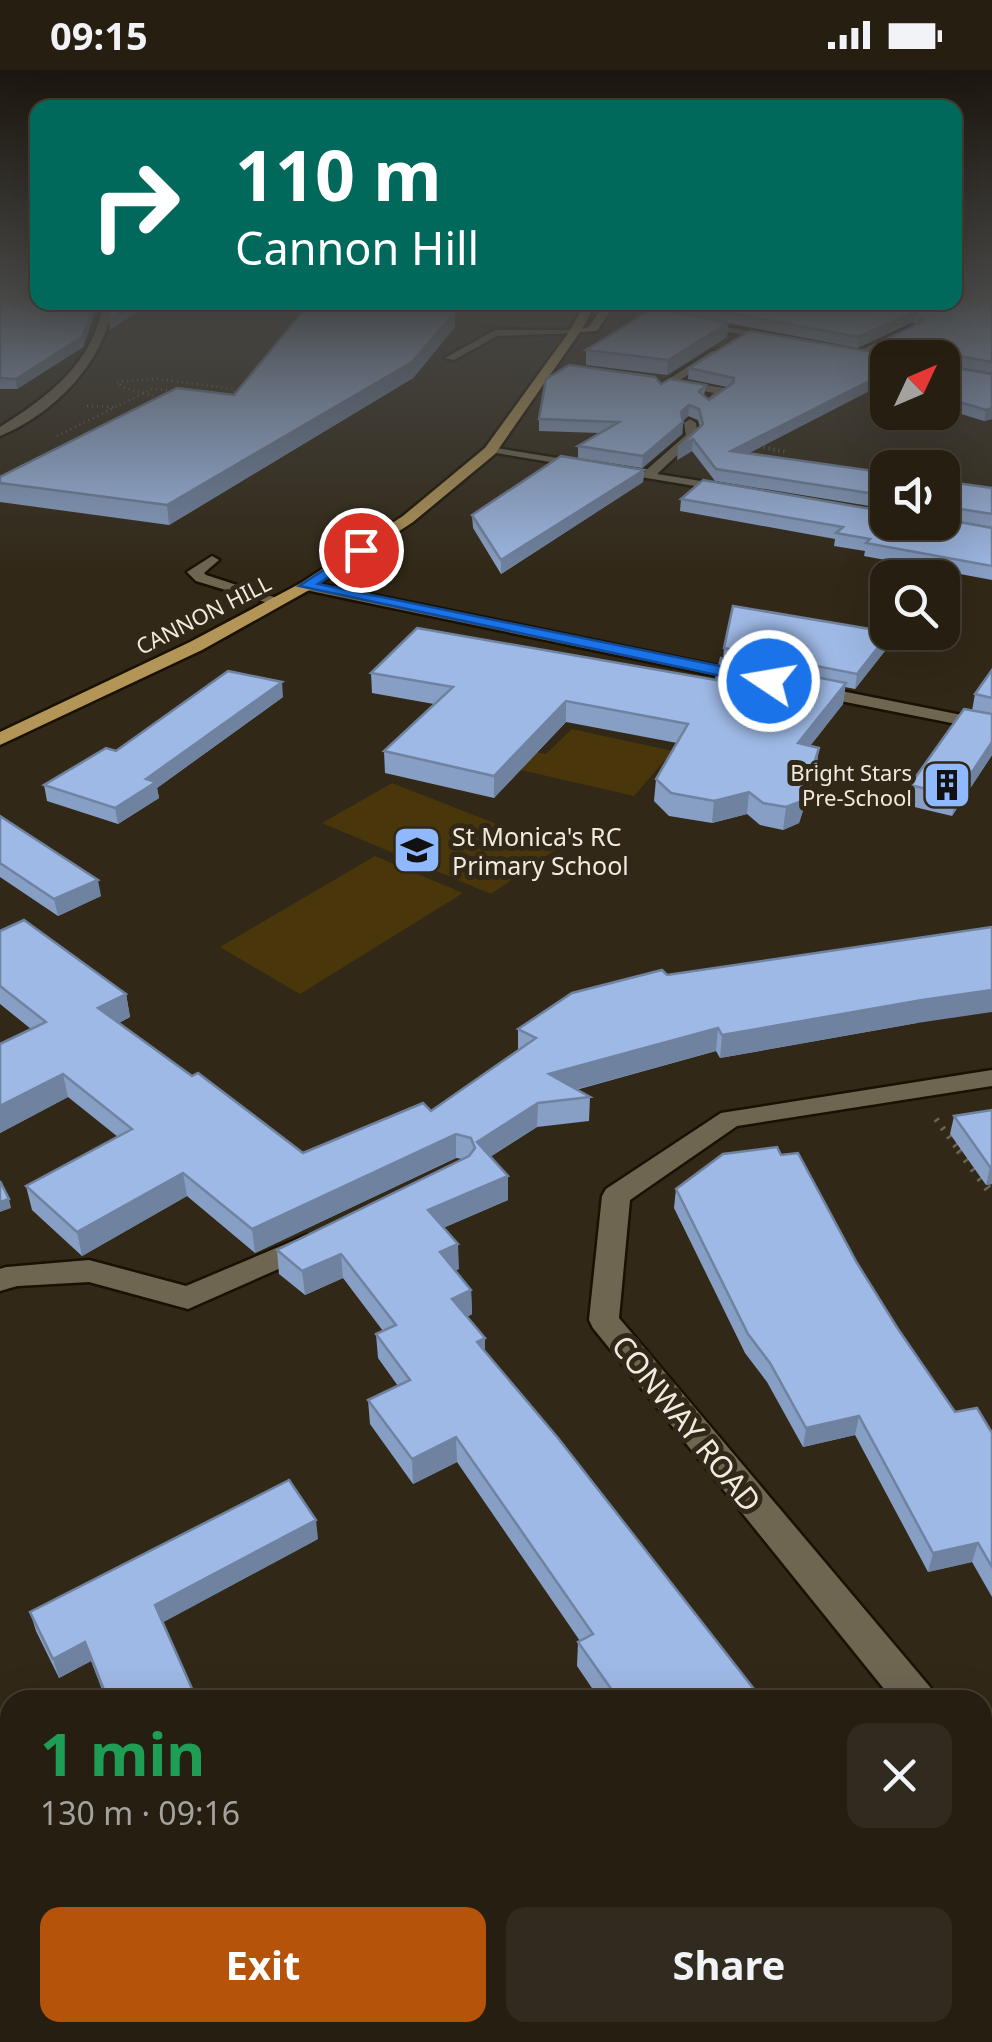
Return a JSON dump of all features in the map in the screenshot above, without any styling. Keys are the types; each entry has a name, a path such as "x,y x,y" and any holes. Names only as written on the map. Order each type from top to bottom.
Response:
{"main road":[{"name":"CANNON HILL","path":"0,739 196,646 306,586 408,519 490,451 537,391"}],"street":[{"path":"0,432 53,391"},
{"path":"708,402 724,392 717,391"},
{"path":"648,476 692,436 690,423"},
{"path":"490,451 757,494"},
{"path":"212,560 195,572 201,578 278,602"},
{"path":"306,586 992,726"},
{"name":"CONWAY ROAD","path":"910,1690 604,1320 616,1196 730,1119 992,1078"},
{"path":"4,1279 89,1271 188,1298 325,1236"}],"path":[{"path":"134,391 156,394 172,404"},
{"path":"73,428 147,391"},
{"path":"174,391 184,392"},
{"path":"234,391 234,396"},
{"path":"201,393 244,396"},
{"path":"20,420 92,430"},
{"path":"748,444 786,452"},
{"path":"916,1092 992,1194"}],"shaded area":[{"path":"572,729 673,751 634,796 482,761 500,744 546,754"},
{"path":"392,783 558,848 491,894 322,823"},
{"path":"375,856 463,893 300,994 220,947"}],"building":[{"path":"171,391 234,395 237,391 362,391 167,505 0,483 0,477"},
{"path":"544,391 699,392 709,400 722,391 849,391 731,451 870,470 870,493 716,469 693,439 678,448 703,424 699,409 689,405 681,412 683,422 643,456 578,446 619,422 539,419"},
{"path":"960,391 992,391 992,408 986,410 960,402"},
{"path":"561,456 644,470 501,560 472,515"},
{"path":"703,480 870,509 870,539 836,533 843,527 681,499"},
{"path":"960,484 992,488 992,514 960,509"},
{"path":"960,522 992,528 992,566 960,560 866,543 870,539 960,540"},
{"path":"733,606 870,629 870,650 876,650 857,674 724,648"},
{"path":"417,628 716,680 721,658 846,683 798,743 819,748 802,801 786,807 763,803 749,792 714,801 671,793 656,779 688,724 566,701 494,776 384,751 453,687 371,673"},
{"path":"992,670 992,698 975,694"},
{"path":"228,671 282,682 146,779 156,782 115,808 44,785 106,748 116,751"},
{"path":"964,709 992,714 992,742 956,796 910,785"},
{"path":"0,816 98,880 54,899 0,863"},
{"path":"24,920 126,994 98,1008 192,1076 198,1073 303,1153 423,1103 431,1111 536,1038 518,1029 572,993 662,970 667,975 992,927 992,990 722,1035 718,1028 549,1074 590,1097 538,1103 477,1142 508,1176 428,1210 458,1244 440,1252 471,1290 452,1299 485,1338 477,1342 558,1438 755,1690 612,1690 578,1642 593,1634 456,1437 412,1459 368,1400 410,1380 376,1334 396,1325 341,1254 302,1271 277,1250 469,1156 475,1148 471,1138 456,1134 252,1229 183,1173 77,1232 26,1186 132,1129 63,1074 0,1106 0,1044 46,1022 0,986 0,931"},
{"path":"992,1110 992,1166 990,1167 954,1116"},
{"path":"777,1147 781,1155 798,1153 857,1263 955,1412 977,1408 992,1433 992,1567 978,1543 933,1553 859,1416 806,1428 770,1363 748,1334 676,1189 723,1154"},
{"path":"0,1181 9,1199 0,1202"},
{"path":"289,1480 316,1520 155,1605 193,1690 104,1690 85,1642 53,1659 30,1612"}],"place":[{"name":"Bright Stars Pre-School","path":"947,785"},
{"name":"St Monica's RC Primary School","path":"417,850"}],"route":[{"path":"361,550 306,586 769,681"}]}
